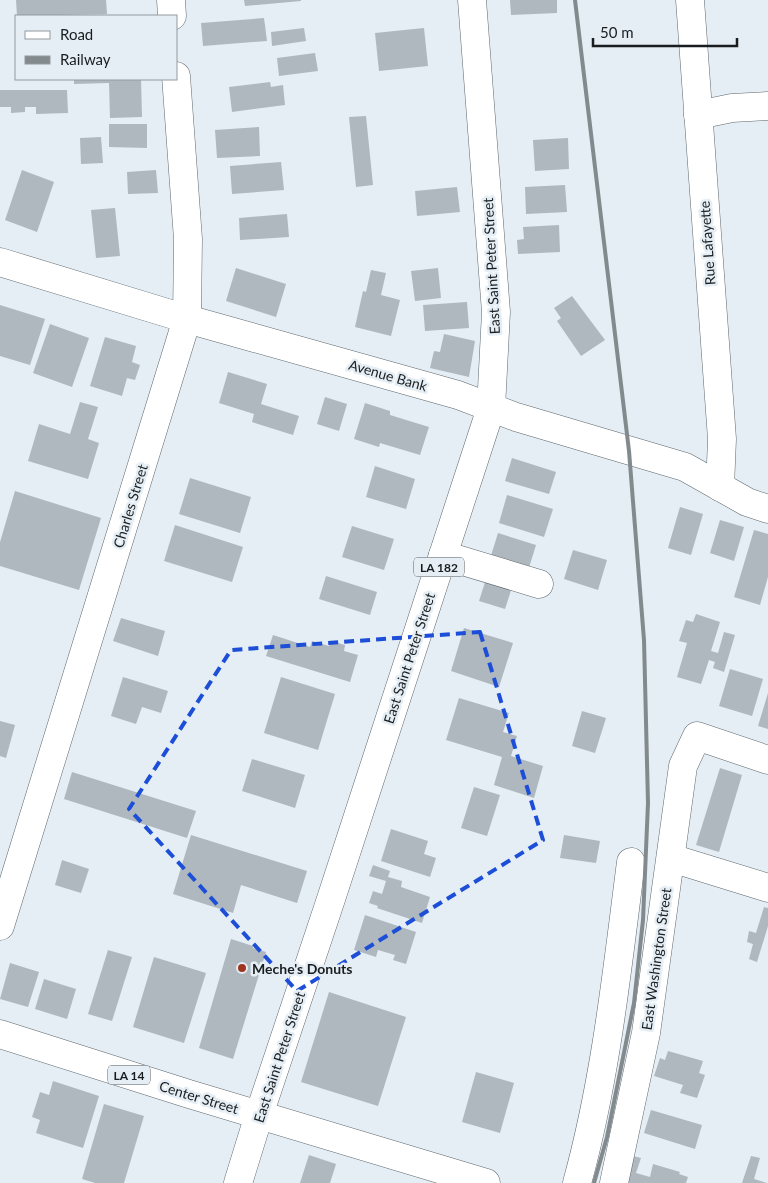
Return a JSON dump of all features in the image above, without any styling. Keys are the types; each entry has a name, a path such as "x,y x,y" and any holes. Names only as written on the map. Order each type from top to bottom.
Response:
{"street":[{"path":"171,0 172,15"},
{"name":"East Saint Peter Street","path":"238,1183 491,408 496,312 472,0"},
{"name":"Rue Lafayette","path":"690,0 722,439 720,487"},
{"name":"Charles Street","path":"0,926 187,319 188,239 176,80"},
{"path":"698,115 732,108 768,106"},
{"name":"Avenue Bank","path":"0,262 187,319 458,395 491,408 685,467 747,502 768,509"},
{"path":"443,555 539,584"},
{"name":"East Washington Street","path":"614,1183 646,1033 683,766 697,736 768,760"},
{"path":"670,858 768,888"},
{"path":"577,1183 589,1141 611,1017 631,862"},
{"name":"Center Street","path":"0,1034 189,1094 486,1183"}],"highlighted area":[{"path":"480,632 543,840 297,991 129,809 231,650"}],"building":[{"path":"16,0 106,0 107,14 17,15"},
{"path":"244,0 301,0 301,1 245,6"},
{"path":"510,0 557,0 557,13 511,15"},
{"path":"264,18 267,41 203,46 201,23"},
{"path":"304,28 306,41 272,46 271,32"},
{"path":"424,28 428,66 379,71 375,33"},
{"path":"315,53 318,71 279,76 277,58"},
{"path":"74,80 141,80 142,117 110,118 109,83 74,84"},
{"path":"270,82 271,87 283,85 285,105 232,112 229,87"},
{"path":"0,90 67,90 68,113 36,114 36,107 25,107 25,112 11,113 11,107 0,107"},
{"path":"366,116 373,185 356,187 349,117"},
{"path":"109,124 147,124 147,148 109,147"},
{"path":"259,127 260,156 217,158 215,130"},
{"path":"101,137 103,163 81,164 80,138"},
{"path":"568,138 569,169 535,171 533,140"},
{"path":"281,162 284,190 232,194 230,166"},
{"path":"22,170 54,182 37,232 5,220"},
{"path":"156,170 158,193 128,194 127,172"},
{"path":"565,185 567,212 526,214 525,187"},
{"path":"457,187 460,212 417,216 415,191"},
{"path":"115,208 120,256 96,258 91,210"},
{"path":"287,214 289,237 240,240 239,218"},
{"path":"559,225 560,252 518,254 517,240 524,239 523,227"},
{"path":"236,268 286,284 276,317 226,301"},
{"path":"438,268 441,298 415,301 411,271"},
{"path":"371,270 386,273 381,295 400,300 391,336 355,327 363,291 366,292"},
{"path":"572,296 605,340 581,356 557,321 561,318 554,308"},
{"path":"467,302 469,328 425,331 423,305"},
{"path":"0,305 45,319 30,365 0,356"},
{"path":"50,324 89,338 72,387 33,373"},
{"path":"444,334 475,341 469,377 430,368 434,351 440,352"},
{"path":"105,337 136,346 132,362 140,365 135,380 127,378 122,396 90,386"},
{"path":"228,372 267,384 261,404 299,416 293,435 252,422 254,414 219,403"},
{"path":"325,397 347,404 339,431 317,424"},
{"path":"80,402 98,407 88,439 99,443 88,479 28,461 39,424 70,434"},
{"path":"365,403 390,411 390,415 429,427 420,455 380,443 379,447 354,439"},
{"path":"512,458 556,472 549,494 505,481"},
{"path":"375,466 415,479 406,509 366,497"},
{"path":"190,478 251,497 240,533 179,514"},
{"path":"15,491 101,518 79,590 0,566 0,542"},
{"path":"507,495 553,509 544,537 499,523"},
{"path":"680,507 703,514 691,555 668,548"},
{"path":"720,520 744,527 734,561 710,553"},
{"path":"175,525 243,547 232,582 164,561"},
{"path":"352,526 394,539 384,570 342,557"},
{"path":"754,530 768,534 768,577 760,605 734,597"},
{"path":"498,533 536,545 528,571 490,559"},
{"path":"573,550 607,560 598,590 564,579"},
{"path":"326,576 377,592 370,615 319,599"},
{"path":"487,576 513,584 505,609 479,601"},
{"path":"696,614 720,622 711,651 718,653 724,632 735,635 724,672 713,668 715,662 709,660 701,684 677,677 687,643 679,641 686,620 693,622"},
{"path":"121,618 165,631 158,656 113,641"},
{"path":"464,628 513,643 499,687 451,671"},
{"path":"273,635 310,647 312,641 329,646 331,641 345,645 344,651 358,655 350,682 266,656"},
{"path":"730,669 763,679 752,716 719,706"},
{"path":"123,677 168,691 161,713 142,707 136,724 111,716"},
{"path":"281,677 335,694 318,750 264,733"},
{"path":"768,693 768,729 758,726"},
{"path":"459,698 509,713 503,732 517,736 511,756 543,766 534,798 494,785 502,757 446,740"},
{"path":"582,711 606,718 595,753 572,746"},
{"path":"0,721 15,725 6,758 0,756"},
{"path":"252,759 305,775 295,808 242,791"},
{"path":"720,768 742,775 719,852 696,845"},
{"path":"72,772 196,811 187,838 64,799"},
{"path":"474,787 500,795 487,836 461,828"},
{"path":"391,829 428,841 424,854 436,858 430,877 381,861"},
{"path":"191,835 307,871 297,903 241,885 233,913 173,894"},
{"path":"564,835 600,841 596,863 560,858"},
{"path":"62,860 89,869 81,893 55,885"},
{"path":"373,865 390,871 388,877 402,881 401,887 430,897 422,923 377,908 378,906 369,903 373,891 382,894 386,881 369,876"},
{"path":"764,907 768,908 768,926 757,962 749,959 753,944 747,942 749,931 756,933"},
{"path":"365,915 416,932 406,964 393,960 395,955 378,950 376,957 354,950"},
{"path":"231,939 266,952 233,1059 199,1048"},
{"path":"108,950 132,957 112,1021 88,1014"},
{"path":"154,957 206,973 184,1043 133,1027"},
{"path":"10,963 39,972 28,1007 0,999"},
{"path":"44,979 76,989 67,1019 35,1009"},
{"path":"329,992 406,1017 378,1106 301,1082"},
{"path":"668,1051 703,1061 699,1073 705,1075 697,1098 680,1093 683,1085 654,1076 660,1058 665,1060"},
{"path":"476,1072 514,1083 500,1133 462,1122"},
{"path":"53,1081 99,1096 83,1148 36,1133 40,1120 32,1117 40,1092 49,1095"},
{"path":"104,1104 144,1116 124,1183 95,1183 82,1179"},
{"path":"651,1110 702,1125 695,1149 644,1133"},
{"path":"309,1155 336,1164 330,1183 300,1183"},
{"path":"629,1155 641,1158 636,1173 650,1177 653,1164 680,1172 679,1174 688,1177 686,1183 621,1183"},
{"path":"751,1156 760,1158 754,1179 767,1183 742,1183"}],"railway":[{"path":"575,0 629,451 644,640 648,803 643,920 634,1003 607,1137 594,1183"}],"place":[{"name":"Meche's Donuts","path":"242,968"}]}
